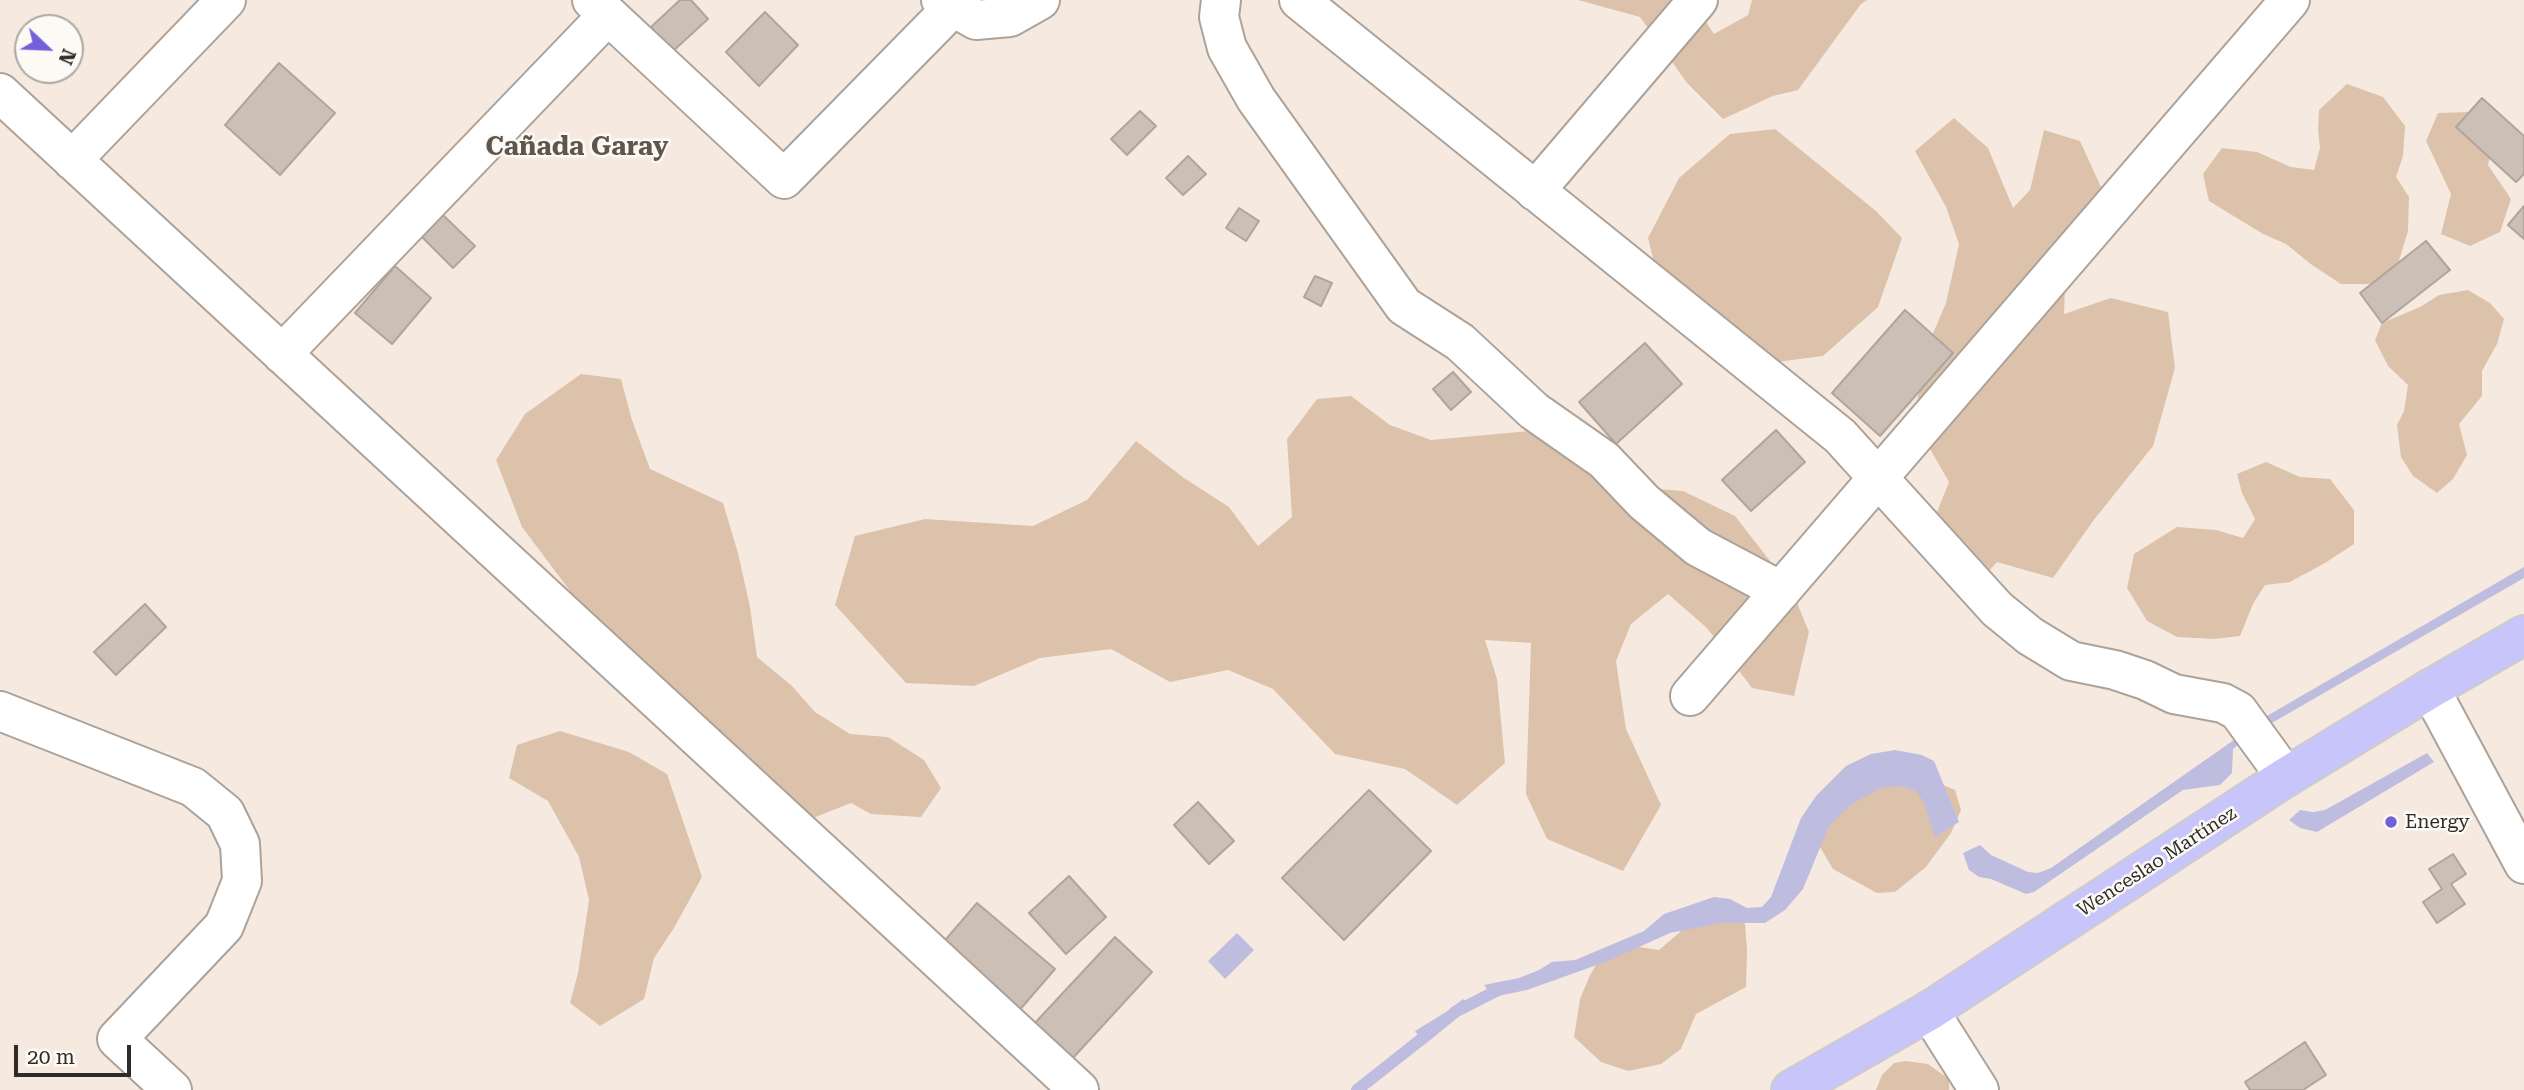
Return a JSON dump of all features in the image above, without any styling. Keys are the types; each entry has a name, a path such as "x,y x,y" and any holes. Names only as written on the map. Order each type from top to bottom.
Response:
{"main road":[{"name":"Wenceslao Martínez","path":"1797,1088 1929,1012 2286,778 2430,689 2524,635"}],"street":[{"path":"72,160 226,0"},
{"path":"282,354 600,8 785,179 946,4 976,20 1010,17 1040,0"},
{"path":"1221,0 1219,17 1227,48 1256,99 1385,283 1405,306 1460,342 1534,411 1604,460 1644,502 1699,547 1781,591"},
{"path":"1298,0 1840,436 1997,609 2030,636 2071,661 2115,670 2174,694 2223,703 2238,710 2286,778"},
{"path":"1535,191 1698,0"},
{"path":"1690,696 2290,0"},
{"path":"0,93 1079,1090"},
{"path":"2430,689 2524,864"},
{"path":"0,710 193,787 225,813 240,844 242,881 224,926 117,1039 172,1090"},
{"path":"1929,1012 1979,1090"}],"shaded area":[{"path":"1578,0 1691,0 1714,34 1748,15 1752,0 1867,0 1861,4 1798,90 1773,96 1723,119 1687,83 1640,17"},
{"path":"2347,84 2383,97 2405,126 2403,156 2396,177 2409,197 2408,231 2398,264 2372,284 2341,284 2286,244 2263,234 2209,201 2203,174 2222,148 2257,152 2291,167 2314,170 2320,148 2319,110"},
{"path":"2469,112 2492,146 2488,165 2511,199 2500,232 2470,246 2441,234 2451,194 2426,141 2438,113"},
{"path":"1954,118 1988,148 2013,208 2030,190 2044,130 2080,141 2101,187 2066,260 2064,314 2111,298 2168,312 2175,368 2153,446 2093,521 2053,578 1997,562 1969,593 1936,552 1937,512 1949,482 1914,421 1925,352 1946,303 1959,244 1946,207 1915,151"},
{"path":"1775,129 1876,211 1902,238 1878,307 1823,356 1753,365 1663,298 1648,238 1679,178 1730,134"},
{"path":"2468,290 2490,303 2504,319 2497,344 2482,371 2482,396 2459,424 2467,455 2453,479 2437,493 2413,476 2401,457 2397,425 2404,411 2408,385 2388,366 2375,340 2382,323 2420,307 2439,295"},
{"path":"581,374 621,379 632,420 650,469 723,503 750,607 757,657 792,686 815,712 850,734 888,737 924,760 941,788 921,817 871,814 851,803 803,822 700,711 627,667 522,527 496,460 525,414"},
{"path":"1351,396 1390,425 1431,440 1540,430 1572,463 1634,487 1683,491 1735,516 1791,588 1809,632 1794,696 1752,688 1707,628 1668,594 1631,624 1616,661 1626,729 1661,805 1623,871 1547,839 1526,794 1531,643 1485,640 1497,679 1505,763 1457,805 1405,769 1335,754 1273,689 1228,670 1170,682 1111,649 1040,658 974,686 906,683 835,605 855,536 925,519 1033,526 1087,500 1136,441 1184,478 1229,507 1258,546 1292,517 1287,439 1317,399"},
{"path":"2266,462 2300,477 2330,479 2354,510 2354,544 2290,582 2265,585 2253,604 2240,636 2214,639 2177,637 2147,621 2127,588 2134,554 2177,527 2216,530 2243,538 2255,519 2242,493 2237,474"},
{"path":"560,731 629,752 667,774 702,877 654,958 644,999 600,1026 570,1003 578,973 589,900 579,857 548,801 509,778 517,745"},
{"path":"1903,768 1955,790 1961,810 1951,833 1926,867 1895,892 1877,893 1833,869 1817,842 1824,810"},
{"path":"1690,908 1738,915 1745,924 1746,987 1696,1014 1681,1049 1661,1064 1628,1071 1601,1062 1574,1037 1580,999 1590,975 1603,954 1620,944 1659,950 1680,932"},
{"path":"1906,1061 1928,1064 1949,1079 1949,1090 1876,1090 1882,1075 1894,1063"}],"water":[{"path":"2524,567 2524,578 2270,724 2265,717"},
{"path":"2241,735 2244,740 2233,749 2232,773 2220,785 2183,790 2034,892 2026,894 1991,879 1979,877 1969,870 1963,853 1980,845 1991,855 2028,872 2038,873 2051,868"},
{"path":"1895,750 1922,755 1934,761 1959,822 1935,837 1924,802 1916,791 1901,786 1880,788 1851,805 1829,826 1803,889 1785,910 1765,923 1721,923 1670,933 1608,961 1527,990 1493,997 1484,985 1519,978 1552,962 1575,960 1644,931 1664,914 1714,897 1730,899 1747,908 1762,907 1771,897 1801,818 1816,796 1846,766 1871,754"},
{"path":"2427,753 2434,762 2317,832 2300,828 2289,820 2300,810 2325,810"},
{"path":"1237,933 1254,950 1225,979 1208,961"},
{"path":"1463,999 1474,1008 1425,1044 1415,1031"}],"building":[{"path":"680,0 691,0 708,19 672,52 651,27"},
{"path":"765,12 798,45 759,86 726,52"},
{"path":"279,63 335,113 280,175 225,125"},
{"path":"2482,98 2524,136 2524,174 2516,182 2456,127"},
{"path":"1140,111 1156,126 1127,155 1111,139"},
{"path":"1188,156 1206,174 1183,195 1166,178"},
{"path":"2524,206 2524,239 2508,225"},
{"path":"1239,208 1259,221 1246,241 1226,228"},
{"path":"443,215 475,246 453,268 422,237"},
{"path":"2426,241 2450,270 2382,323 2360,293"},
{"path":"395,266 431,298 392,344 355,313"},
{"path":"1315,276 1332,283 1321,306 1304,297"},
{"path":"1905,310 1953,353 1880,436 1832,393"},
{"path":"1645,343 1682,384 1616,444 1579,402"},
{"path":"1453,372 1471,392 1451,410 1433,389"},
{"path":"1776,430 1805,462 1751,511 1722,480"},
{"path":"145,604 166,627 116,675 94,652"},
{"path":"1369,790 1431,851 1344,940 1282,878"},
{"path":"1198,802 1234,841 1209,864 1174,825"},
{"path":"2453,854 2466,874 2451,884 2465,904 2437,923 2423,902 2442,889 2429,869"},
{"path":"1069,876 1106,917 1066,954 1029,913"},
{"path":"977,903 1055,969 1017,1013 941,945"},
{"path":"1115,937 1152,972 1072,1059 1034,1024"},
{"path":"2305,1042 2326,1075 2303,1090 2250,1090 2245,1082"}],"waterway":[{"path":"1455,1012 1504,987"},
{"path":"1357,1090 1433,1030"}],"place":[{"name":"Energy","path":"2391,822"}],"district":[{"name":"Cañada Garay","path":"577,147"}]}
